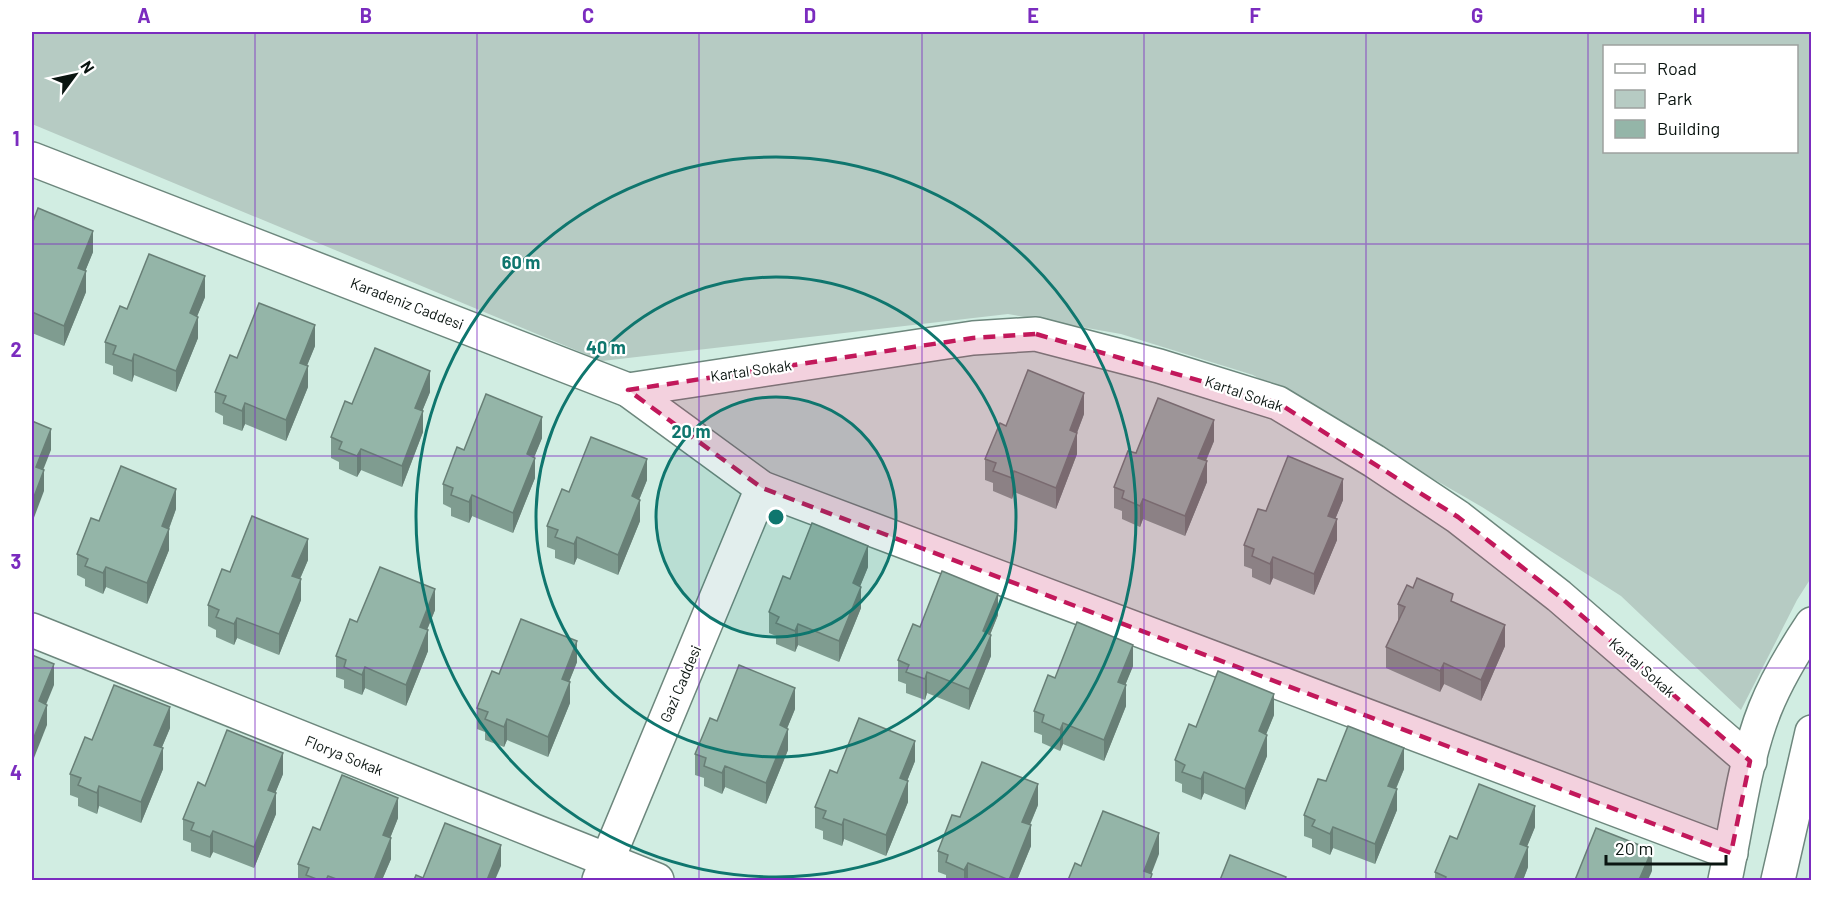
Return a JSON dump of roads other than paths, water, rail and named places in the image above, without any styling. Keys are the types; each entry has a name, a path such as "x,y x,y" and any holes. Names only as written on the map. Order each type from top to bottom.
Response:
{"street":[{"name":"Karadeniz Caddesi","path":"32,159 628,390 762,488"},
{"name":"Kartal Sokak","path":"628,390 973,338 1036,334 1159,366 1278,403 1374,461 1458,517 1559,596 1750,761"},
{"path":"762,488 1728,867 1750,761 1765,710 1781,676 1812,624"},
{"name":"Gazi Caddesi","path":"603,871 762,488"},
{"name":"Florya Sokak","path":"32,630 603,871 657,880"},
{"path":"1778,880 1812,732"}]}
